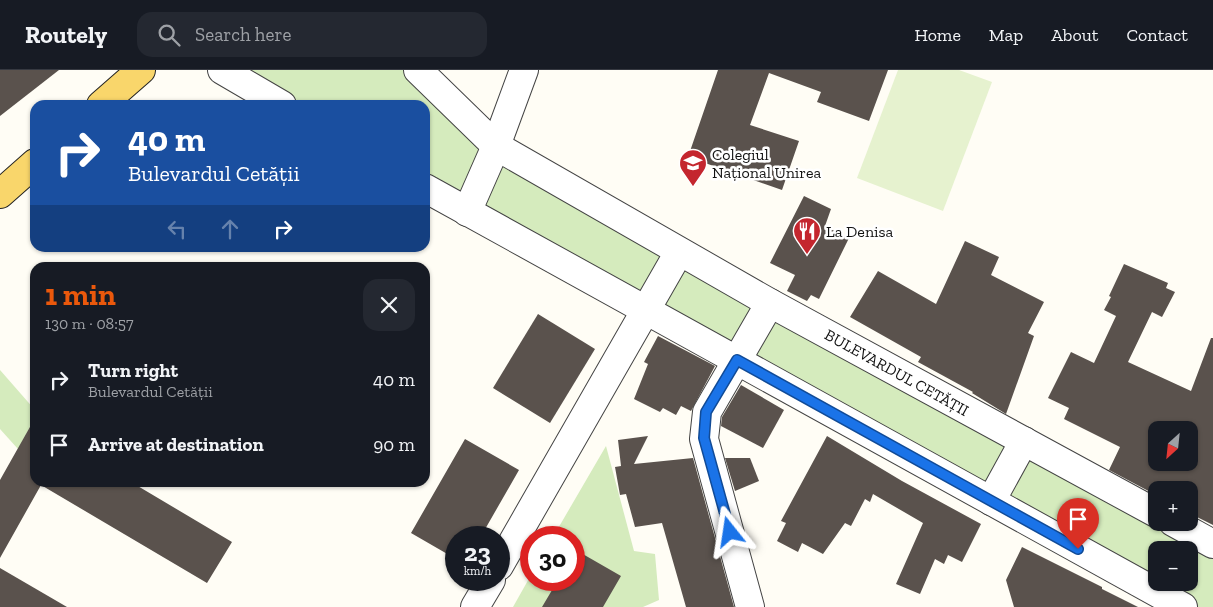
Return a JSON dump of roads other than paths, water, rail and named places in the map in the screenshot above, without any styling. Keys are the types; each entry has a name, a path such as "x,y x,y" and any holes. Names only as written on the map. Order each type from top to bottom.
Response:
{"main road":[{"path":"107,100 141,70"},
{"path":"0,194 30,167"}],"street":[{"path":"222,70 273,100"},
{"name":"BULEVARDUL CETĂȚII","path":"418,70 496,146 770,303 1148,510"},
{"path":"467,212 496,146 524,70"},
{"path":"430,191 1183,607"},
{"path":"510,547 679,252"},
{"path":"750,607 704,438 706,412 770,303"},
{"path":"991,500 1024,442"},
{"path":"1189,531 1213,544"},
{"path":"475,607 484,591"}],"place":[{"name":"Colegiul Național Unirea","path":"693,187"},
{"name":"La Denisa","path":"807,255"}]}
